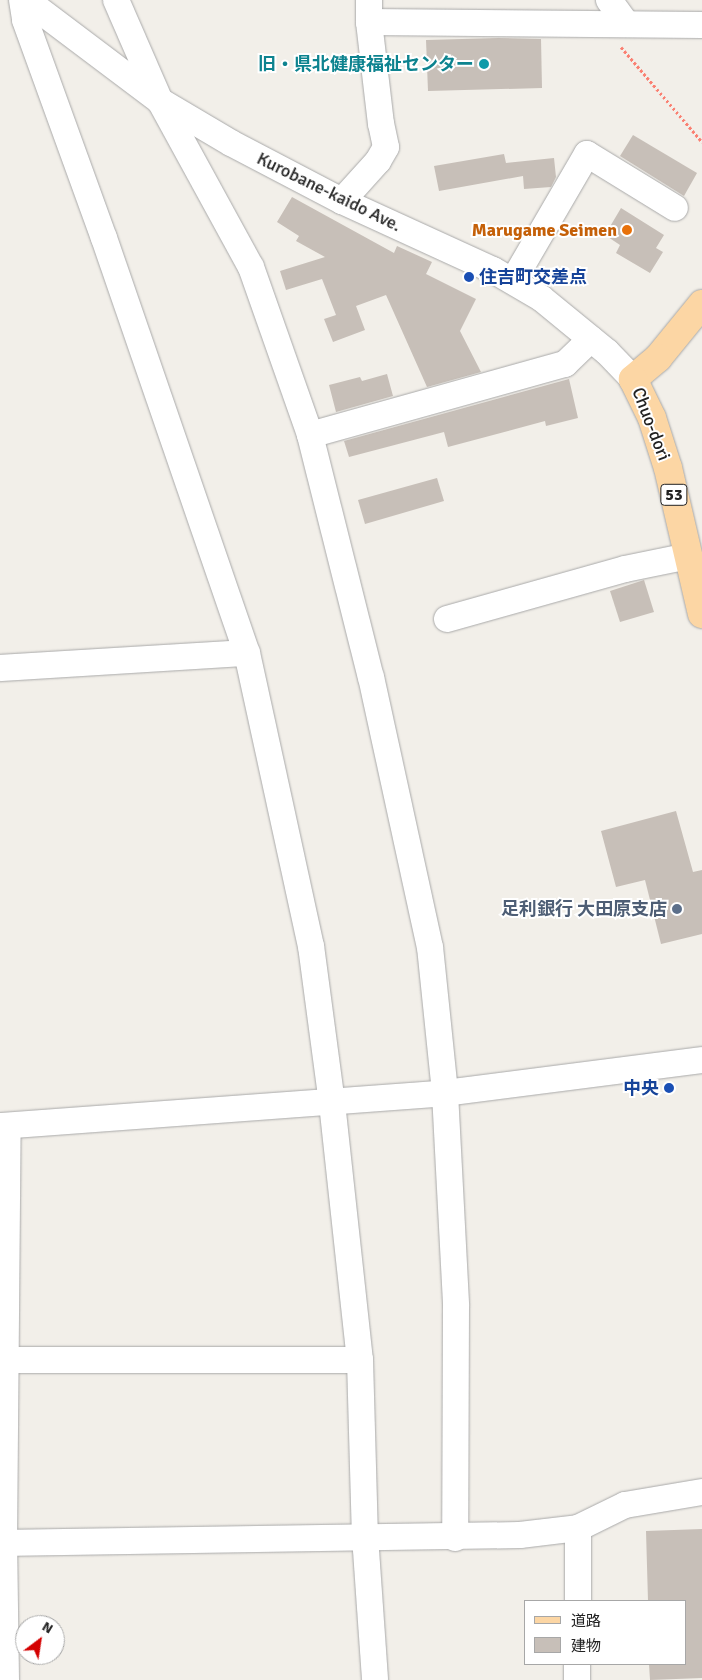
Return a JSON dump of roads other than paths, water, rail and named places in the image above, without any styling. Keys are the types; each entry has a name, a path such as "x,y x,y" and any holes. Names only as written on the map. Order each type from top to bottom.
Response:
{"main road":[{"path":"633,379 658,358 702,304"},
{"name":"Chuo-dori","path":"633,379 652,418 668,468 702,614"}],"street":[{"path":"22,0 26,20 104,238 247,653 311,946 332,1103 360,1360 365,1536 375,1680"},
{"name":"Kurobane-kaido Ave.","path":"26,0 160,101 230,143 342,201 493,270 541,298 591,339 633,379"},
{"path":"116,0 160,101 251,267 310,436 371,678 430,947 444,1093 456,1306 455,1538"},
{"path":"609,0 621,33"},
{"path":"342,201 378,161 386,148 381,124 369,11 621,33 702,25"},
{"path":"513,281 587,154 675,208"},
{"path":"310,436 565,364 591,339"},
{"path":"447,619 625,569 689,556"},
{"path":"0,668 247,653"},
{"path":"6,1680 2,1544 6,1360 4,1126 332,1103 444,1093 702,1060"},
{"path":"6,1360 360,1360"},
{"path":"2,1544 365,1536 455,1538 520,1536 578,1528 625,1506 702,1492"},
{"path":"578,1528 578,1600"},
{"path":"577,1665 577,1680"}],"place":[{"name":"旧・県北健康福祉センター","path":"484,64"},
{"name":"Marugame Seimen","path":"627,230"},
{"name":"住吉町交差点","path":"469,277"},
{"name":"足利銀行 大田原支店","path":"677,909"},
{"name":"中央","path":"669,1088"}]}
